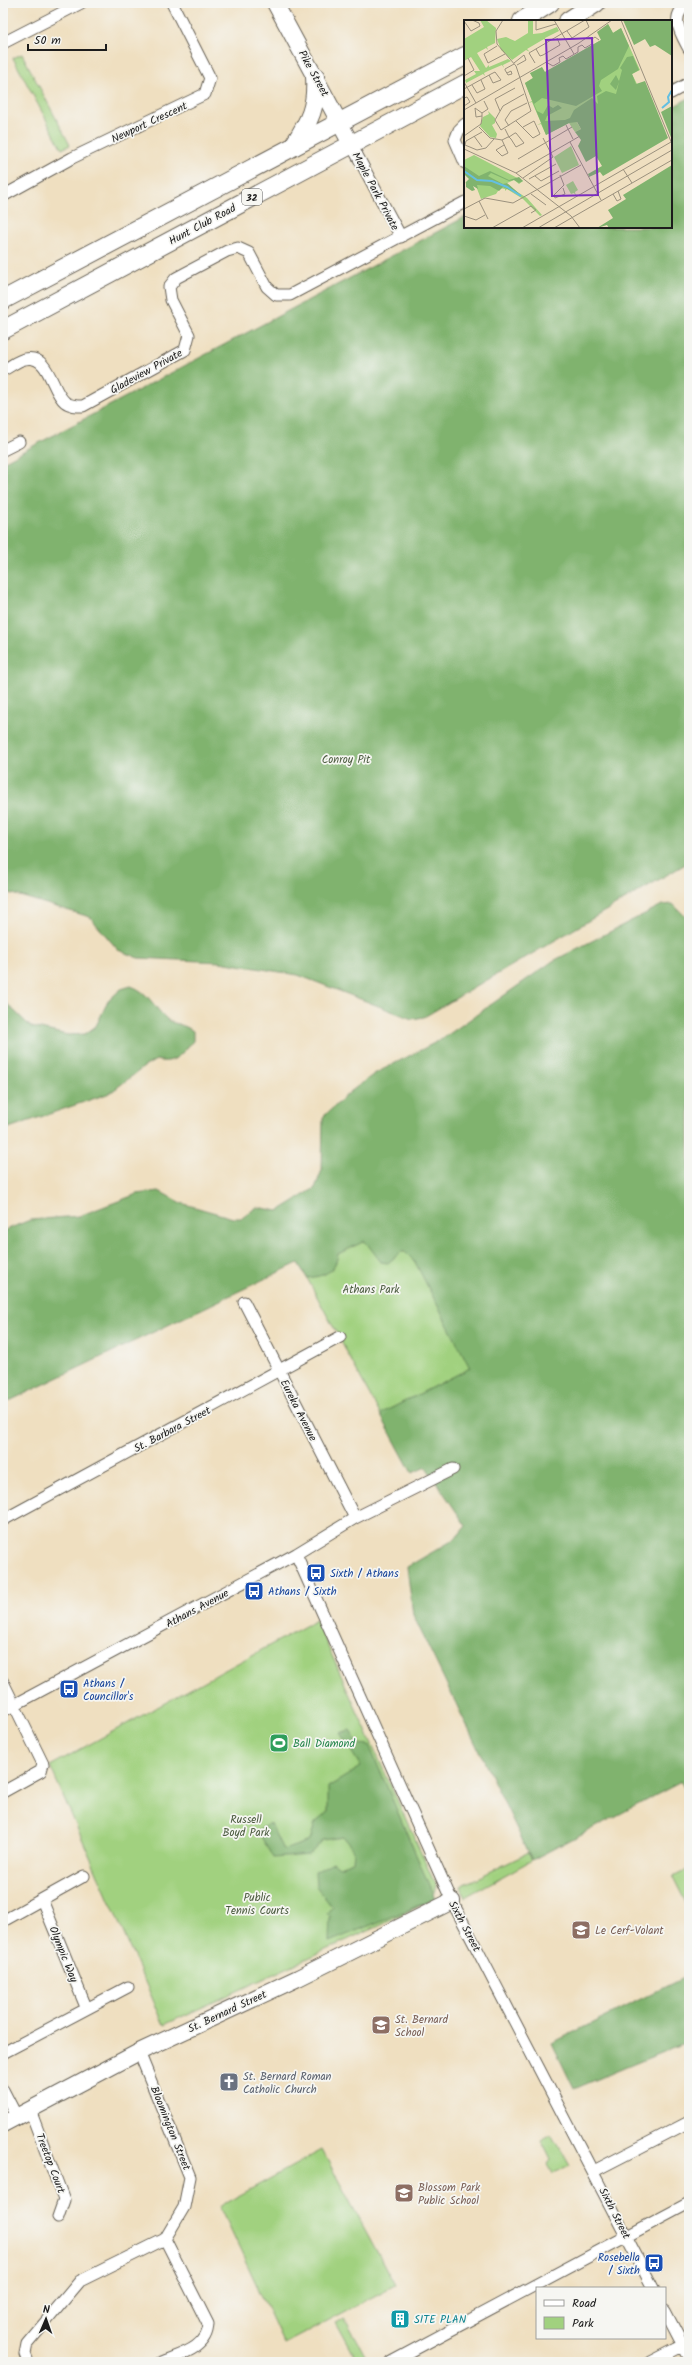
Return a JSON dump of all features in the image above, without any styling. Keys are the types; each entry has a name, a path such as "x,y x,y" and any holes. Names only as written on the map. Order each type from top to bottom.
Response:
{"main road":[{"path":"524,20 550,3"},
{"path":"570,20 596,3"},
{"name":"32","path":"3,300 294,146 341,123 464,57"},
{"path":"294,146 312,114 316,93 315,76"},
{"name":"Hunt Club Road","path":"3,330 464,85"}],"street":[{"path":"3,43 81,3"},
{"name":"Newport Crescent","path":"3,196 72,158 205,94 210,78 172,3"},
{"name":"Pike Street","path":"275,3 351,144"},
{"path":"689,4 680,11 677,25 689,49"},
{"path":"672,92 689,83"},
{"path":"464,125 459,130 455,140 464,161"},
{"name":"Maple Park Private","path":"351,144 401,237"},
{"name":"Gladeview Private","path":"3,370 25,359 34,359 43,365 64,402 72,405 83,406 185,350 189,335 171,300 170,287 176,278 227,251 238,248 249,253 267,287 276,295 290,295 464,203"},
{"path":"3,450 19,442"},
{"name":"Eureka Avenue","path":"244,1302 355,1518"},
{"name":"St. Barbara Street","path":"3,1520 280,1371 340,1337"},
{"name":"Athans Avenue","path":"3,1711 296,1554 355,1518 453,1469"},
{"name":"Sixth Street","path":"296,1554 452,1901 594,2171 652,2287"},
{"path":"3,1682 43,1764 41,1771 3,1792"},
{"path":"3,1921 84,1876"},
{"name":"Olympic Way","path":"42,1900 86,2008"},
{"name":"St. Bernard Street","path":"12,2117 139,2052 298,1978 452,1901"},
{"path":"3,2053 86,2008 128,1988"},
{"name":"Bloomington Street","path":"139,2052 190,2177 184,2207 165,2239"},
{"path":"3,2090 12,2117"},
{"name":"Treetop Court","path":"12,2117 64,2200 58,2217"},
{"path":"594,2171 689,2122"},
{"path":"391,2362 626,2235 689,2203"},
{"path":"28,2362 25,2354 27,2344 80,2281 165,2239 204,2313 208,2324 208,2332 202,2341 194,2348 161,2362"},
{"path":"666,2313 686,2344 689,2357"},
{"path":"651,2362 686,2344"}],"green space":[{"path":"22,54 70,145 62,149 13,58"},
{"name":"Conroy Pit","path":"689,98 689,862 424,1017 412,1019 298,975 220,962 138,958 118,950 90,917 3,891 3,462 464,218 464,228 672,228 672,107"},
{"path":"673,904 689,920 689,1797 681,1782 532,1860 413,1615 407,1567 455,1539 466,1526 426,1467 412,1473 380,1414 470,1368 415,1262 405,1252 401,1252 388,1263 381,1262 365,1241 338,1254 334,1265 323,1275 307,1278 298,1263 3,1404 3,1231 30,1220 79,1216 137,1194 159,1191 181,1203 233,1218 242,1218 257,1207 278,1211 315,1188 322,1170 323,1117 350,1092 374,1074 442,1039 553,961 662,905"},
{"path":"131,986 147,996 168,1020 193,1031 193,1041 173,1060 156,1060 144,1067 110,1093 3,1130 3,1000 31,1027 68,1035 85,1034 96,1026 108,1001 121,989"},
{"name":"Athans Park","path":"393,1217 471,1368 380,1414 300,1265"},
{"name":"Russell Boyd Park","path":"316,1620 436,1886 431,1901 164,2025 50,1766"},
{"path":"350,1730 358,1744 369,1745 435,1899 329,1942 330,1916 327,1913 332,1907 316,1886 315,1872 333,1862 339,1867 353,1862 354,1851 343,1837 323,1840 309,1855 273,1858 258,1831 270,1823 283,1850 310,1841 315,1823 328,1812 328,1787 361,1767 340,1733"},
{"path":"528,1853 532,1860 465,1897 461,1886"},
{"path":"689,1869 689,1909 673,1877"},
{"path":"689,1975 689,2041 574,2089 552,2043"},
{"path":"552,2134 570,2166 553,2174 548,2164 551,2160 541,2140"},
{"path":"322,2150 395,2285 284,2344 220,2206"},
{"path":"345,2318 367,2359 367,2362 358,2362 336,2322"}],"place":[{"name":"Sixth / Athans","path":"316,1573"},
{"name":"Athans / Sixth","path":"254,1591"},
{"name":"Athans / Councillor's","path":"69,1689"},
{"name":"Ball Diamond","path":"279,1743"},
{"name":"Le Cerf-Volant","path":"581,1930"},
{"name":"St. Bernard School","path":"381,2025"},
{"name":"St. Bernard Roman Catholic Church","path":"229,2082"},
{"name":"Blossom Park Public School","path":"404,2193"},
{"name":"Rosebella / Sixth","path":"654,2263"},
{"name":"SITE PLAN","path":"400,2319"}],"park label":[{"name":"Public Tennis Courts","path":"257,1903"}]}
